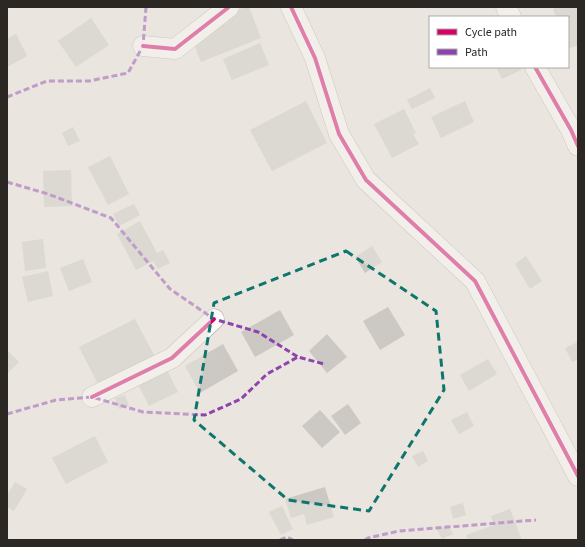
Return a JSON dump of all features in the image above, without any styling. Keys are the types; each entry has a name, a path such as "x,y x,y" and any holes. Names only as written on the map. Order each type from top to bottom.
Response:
{"street":[{"path":"143,46 175,49 229,7"},
{"path":"291,7 315,58 339,134 366,180 475,281 578,476"},
{"path":"506,7 510,16"},
{"path":"536,68 571,130 578,146"},
{"path":"92,397 172,358 214,318"}],"highlighted area":[{"path":"346,251 436,311 444,390 369,511 288,500 194,420 214,303"}],"building":[{"path":"245,7 249,7 261,38 201,62 188,30"},
{"path":"557,7 578,7 578,45 570,48 569,46 569,16 556,16 553,9"},
{"path":"91,18 109,45 76,67 58,41"},
{"path":"16,34 27,56 7,67 7,39"},
{"path":"260,43 269,65 232,80 223,59"},
{"path":"496,68 520,68 521,70 502,79"},
{"path":"430,88 435,98 412,109 407,100"},
{"path":"306,101 327,143 272,171 250,130"},
{"path":"465,101 474,122 441,138 431,117"},
{"path":"404,109 416,133 413,134 419,144 392,158 374,124"},
{"path":"73,127 80,141 68,146 62,133"},
{"path":"110,156 129,194 108,205 88,167"},
{"path":"71,170 72,206 44,207 43,171"},
{"path":"134,204 140,215 119,226 113,214"},
{"path":"140,221 157,253 163,250 170,263 158,269 153,261 136,270 117,234"},
{"path":"43,239 46,268 25,271 22,242"},
{"path":"372,246 382,262 365,273 355,257"},
{"path":"526,256 542,281 530,289 515,264"},
{"path":"83,259 92,282 69,291 60,268"},
{"path":"48,271 53,296 28,302 22,277"},
{"path":"388,307 405,335 380,350 363,321"},
{"path":"280,310 294,335 255,357 241,332"},
{"path":"135,319 155,357 99,386 79,347"},
{"path":"327,334 347,357 327,373 309,351"},
{"path":"578,342 578,359 572,362 565,348"},
{"path":"223,344 238,371 200,393 185,366"},
{"path":"7,350 19,362 7,374"},
{"path":"488,359 497,374 469,391 460,375"},
{"path":"166,368 178,392 149,406 137,382"},
{"path":"125,395 129,406 119,409 115,398"},
{"path":"348,404 361,423 345,435 331,416"},
{"path":"320,410 340,432 322,448 302,426"},
{"path":"467,412 474,426 459,434 451,420"},
{"path":"95,436 108,462 66,484 52,458"},
{"path":"423,451 428,461 418,467 412,456"},
{"path":"15,482 27,489 14,511 7,507 7,495"},
{"path":"325,487 334,517 307,525 304,514 291,518 285,499"},
{"path":"463,503 466,515 453,519 450,507"},
{"path":"282,506 293,529 281,535 269,512"},
{"path":"510,509 522,540 468,540 466,535 494,525 491,516"},
{"path":"448,525 453,534 442,539 437,530"}],"marked path":[{"path":"7,97 47,81 89,81 128,73 143,46 146,7"},
{"path":"7,182 48,194 111,218 170,289 214,319 258,332 298,357"},
{"path":"7,414 56,400 92,397 143,412 205,415 241,399 267,374 298,357 324,364"},
{"path":"365,540 399,531 536,520"},
{"path":"280,540 287,537 293,540"}],"cycle path":[{"path":"143,46 175,49 229,7"},
{"path":"291,7 315,58 339,134 366,180 475,281 578,476"},
{"path":"536,68 571,130 578,146"},
{"path":"92,397 172,358 214,319"}]}
